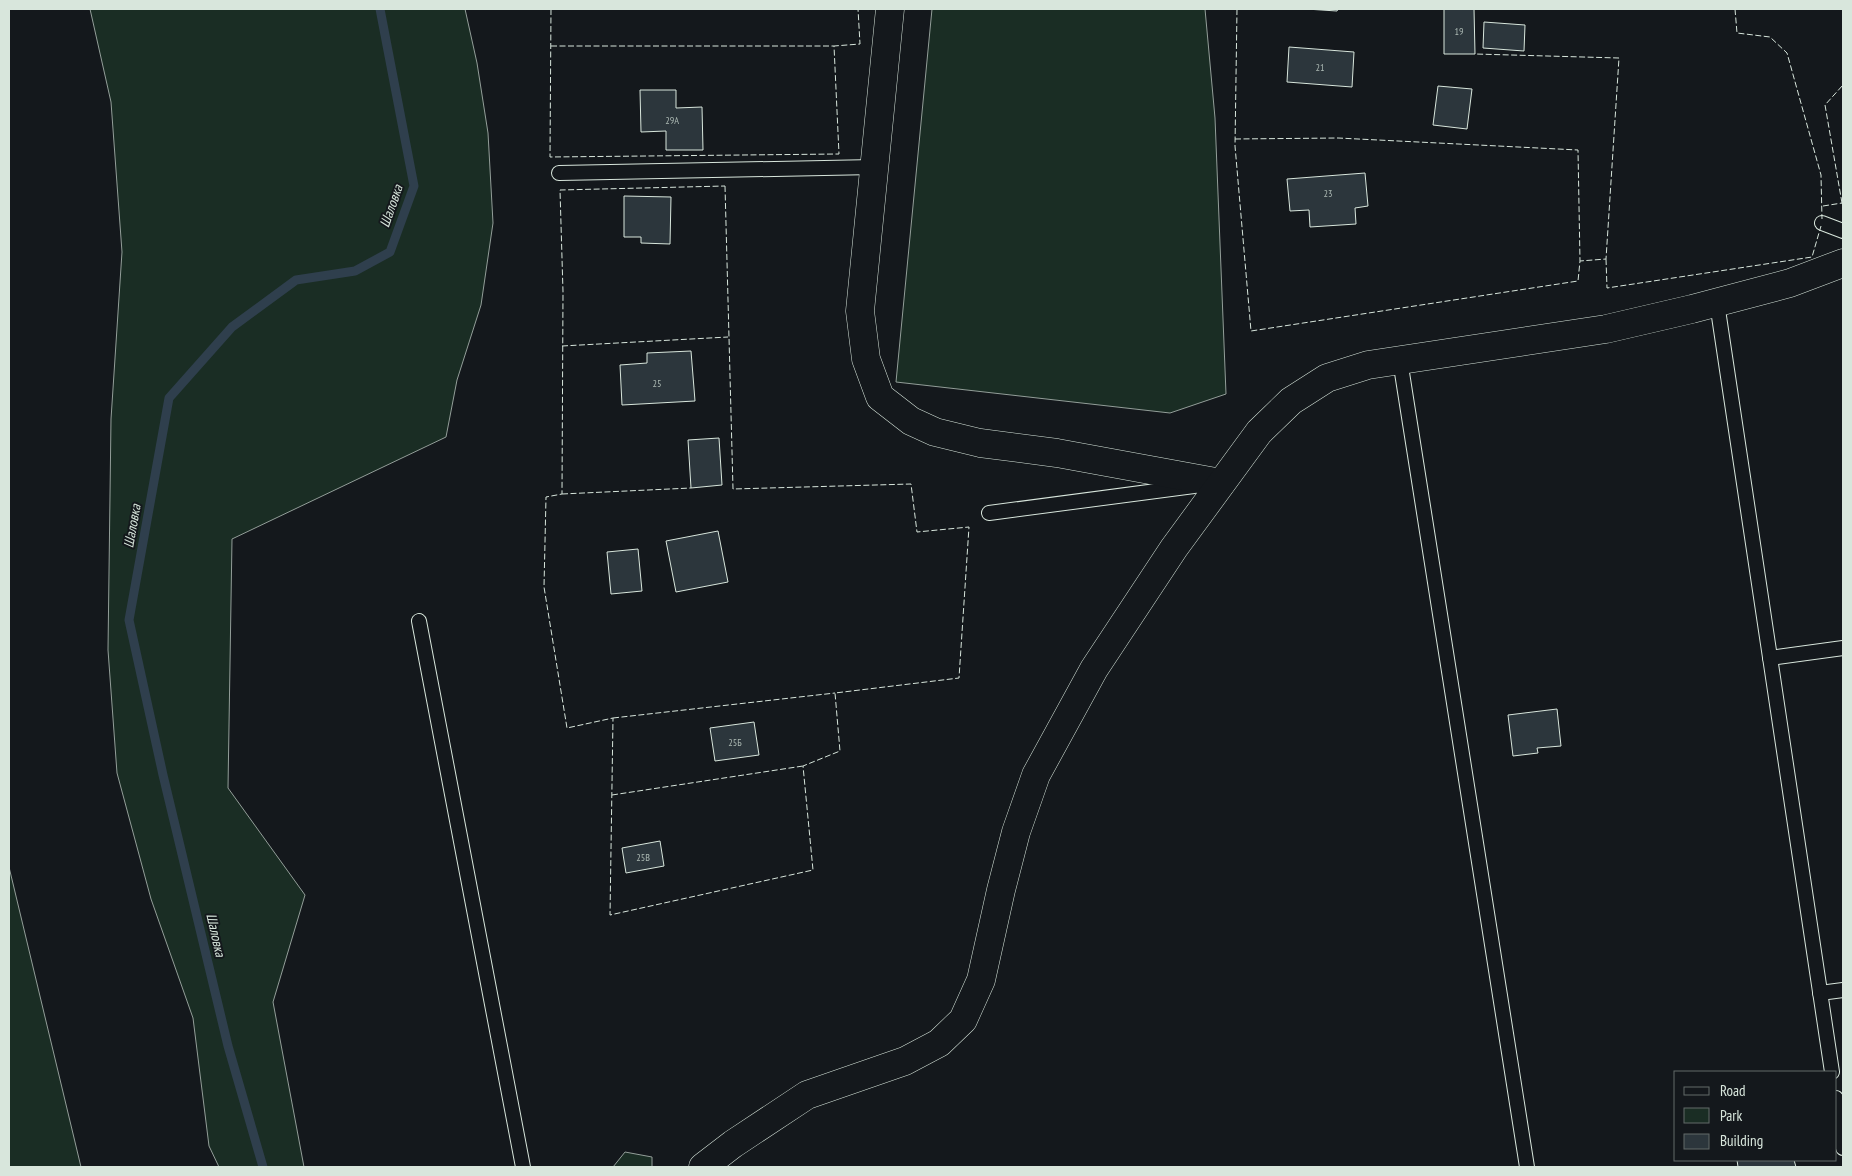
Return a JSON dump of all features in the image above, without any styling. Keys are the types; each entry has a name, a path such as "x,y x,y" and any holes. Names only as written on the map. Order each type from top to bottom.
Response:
{"street":[{"path":"890,9 860,311 866,359 880,397 911,421 944,434 980,443 1066,455 1221,483"},
{"path":"703,1167 733,1144 807,1095 905,1061 939,1043 963,1020 981,980 1016,832 1036,775 1094,669 1174,548 1259,432 1291,401 1326,378 1368,365 1606,330 1790,283 1843,263"}],"lane":[{"path":"560,173 874,167"},
{"path":"1822,223 1843,231"},
{"path":"1717,303 1832,1071"},
{"path":"1400,360 1527,1167"},
{"path":"988,513 1221,483"},
{"path":"420,621 523,1167"},
{"path":"1770,658 1843,648"},
{"path":"1820,993 1843,990"},
{"path":"1837,1105 1843,1148"}],"green space":[{"path":"90,9 465,9 477,63 488,133 493,223 481,305 457,380 446,437 232,539 228,788 305,895 273,1002 304,1167 219,1167 209,1146 193,1018 151,899 117,773 108,650 111,419 122,252 111,102"},
{"path":"932,9 1205,9 1215,118 1226,394 1170,413 896,382"},
{"path":"9,867 81,1167 9,1167"},
{"path":"625,1152 652,1157 652,1167 613,1167"}],"building":[{"path":"1306,9 1338,9 1337,11"},
{"path":"1444,9 1474,9 1475,54 1444,54"},
{"path":"1484,22 1525,25 1524,51 1483,48"},
{"path":"1289,47 1354,52 1352,87 1287,82"},
{"path":"1438,86 1472,89 1467,129 1433,125"},
{"path":"640,90 676,90 676,108 702,107 703,150 666,150 666,131 641,132"},
{"path":"1365,173 1368,206 1355,208 1356,224 1310,227 1309,210 1290,211 1287,179"},
{"path":"624,196 671,197 670,244 641,243 641,237 624,237"},
{"path":"691,351 695,401 622,405 620,365 647,363 647,353"},
{"path":"719,438 722,485 691,488 688,440"},
{"path":"718,531 728,582 676,592 666,541"},
{"path":"638,549 642,591 611,594 607,552"},
{"path":"1557,709 1561,746 1537,748 1538,753 1513,756 1508,715"},
{"path":"754,722 759,755 715,761 710,728"},
{"path":"660,841 664,866 626,873 622,848"},
{"path":"1737,1161 1794,1161 1796,1167 1738,1167"}],"waterway":[{"name":"Шаловка","path":"263,1167 228,1046 163,775 129,620 169,398 232,327 296,280 355,271 390,252 414,186 380,9"}],"fence":[{"path":"551,9 550,157 839,154 834,46 860,44 858,9"},
{"path":"1237,9 1235,146 1251,331 1578,281 1580,261 1606,259 1619,58 1475,54"},
{"path":"1735,9 1737,33 1770,37 1787,53 1821,175 1822,219"},
{"path":"551,46 834,46"},
{"path":"1842,203 1825,105 1843,85"},
{"path":"1235,139 1338,138 1578,150 1580,261"},
{"path":"725,186 733,489 911,484 917,532 969,527 959,678 835,693 840,751 803,766 813,870 610,915 613,718 567,728 544,587 546,497 562,494 563,292 560,190 725,186"},
{"path":"1823,206 1842,203 1843,206"},
{"path":"1606,259 1607,288 1812,257 1821,226"},
{"path":"562,346 728,337"},
{"path":"562,494 691,488"},
{"path":"613,718 835,693"},
{"path":"612,795 803,766"}]}
